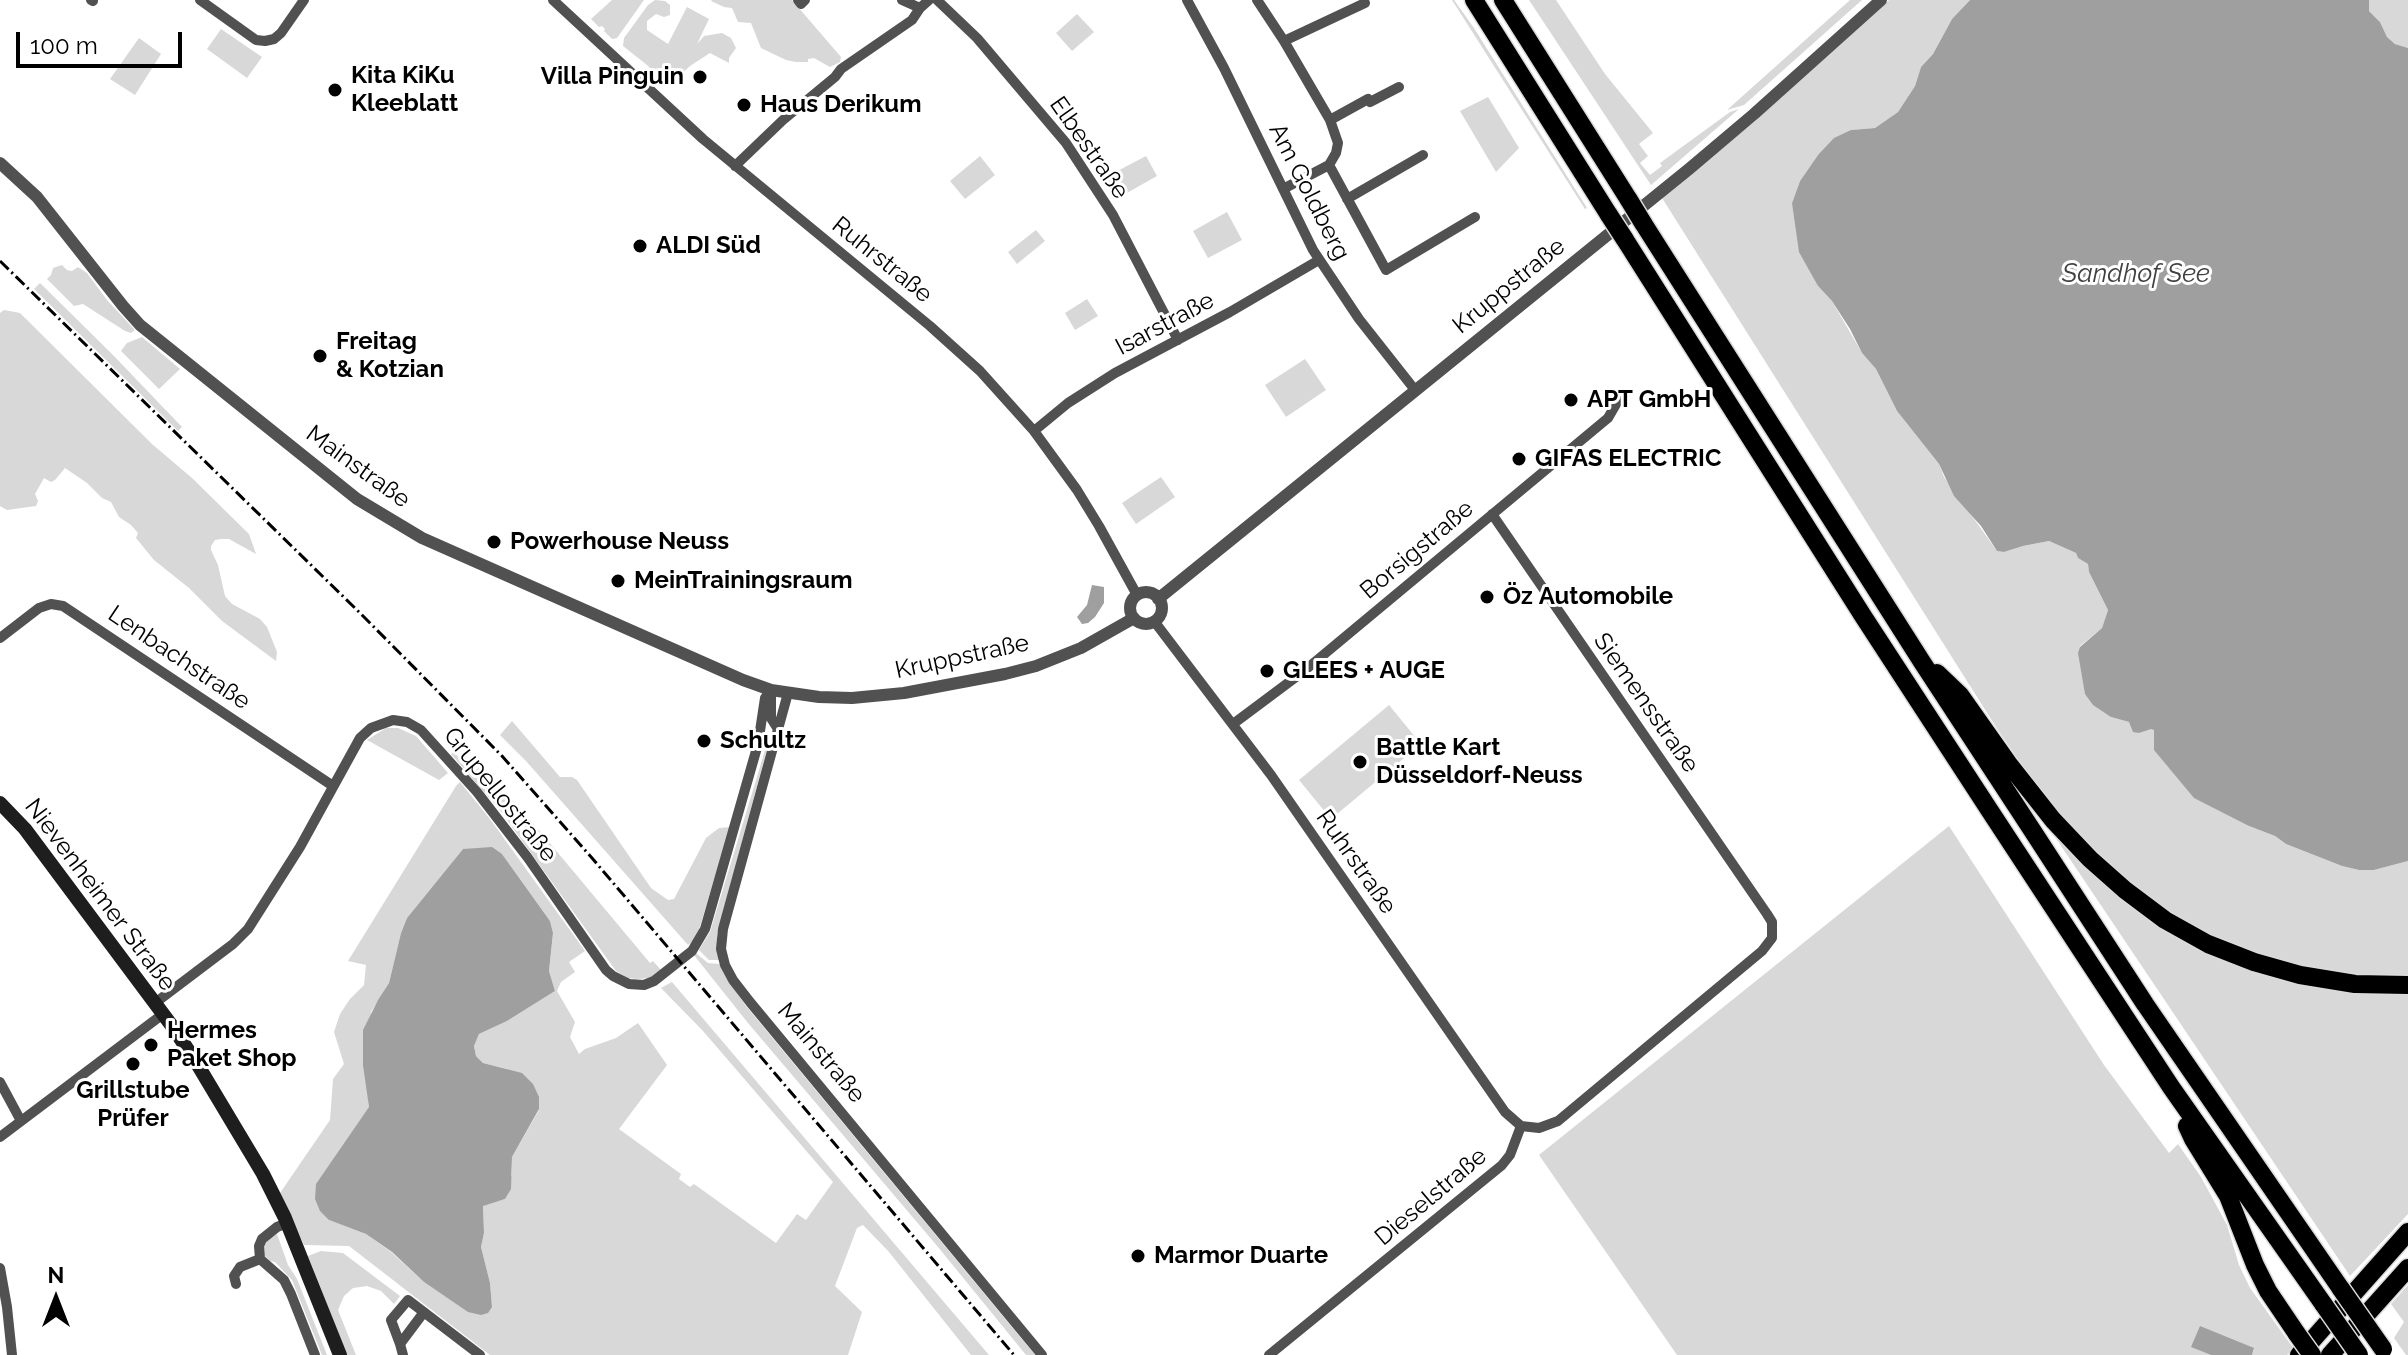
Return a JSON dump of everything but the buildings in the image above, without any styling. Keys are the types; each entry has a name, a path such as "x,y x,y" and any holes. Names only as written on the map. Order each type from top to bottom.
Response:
{"highway":[{"path":"1474,0 1863,616 2171,1087 2359,1355"},
{"path":"1503,0 1922,662 2145,1004 2385,1352"},
{"path":"1922,662 1952,686 2053,820 2090,859 2165,920 2208,944 2300,975 2355,984 2408,985"},
{"path":"2171,1087 2193,1139 2228,1196 2262,1278 2312,1355"},
{"path":"2299,1355 2408,1232"},
{"path":"2330,1355 2408,1268"}],"main road":[{"name":"Nievenheimer Straße","path":"0,803 25,829 196,1062 263,1174 287,1223 340,1355"}],"street":[{"path":"200,0 256,40 265,41 281,33 304,0"},
{"name":"Ruhrstraße","path":"553,0 703,139 937,331 980,371 1034,431 1092,514 1137,595"},
{"path":"798,0 801,4 805,0"},
{"path":"902,0 920,8"},
{"path":"735,166 841,69 909,23 929,0"},
{"name":"Elbestraße","path":"937,0 977,38 1066,143 1113,215 1178,340"},
{"name":"Am Goldberg","path":"1187,0 1319,260 1359,319 1415,390"},
{"path":"1257,0 1330,120 1338,143 1329,165 1283,189"},
{"name":"Kruppstraße","path":"1158,599 1754,114 1881,0"},
{"path":"1284,41 1365,3"},
{"path":"1330,120 1368,99 1370,102 1399,87"},
{"path":"1347,199 1423,155"},
{"name":"Mainstraße","path":"0,163 37,197 140,325 357,499 445,549 743,680 788,693 723,929 721,949 725,965 750,1002 1042,1355"},
{"path":"1329,165 1386,270 1475,217"},
{"name":"Isarstraße","path":"1034,431 1068,403 1115,373 1319,260"},
{"name":"Borsigstraße","path":"1233,724 1304,671 1608,418 1619,399"},
{"name":"Siemensstraße","path":"1492,514 1767,914 1773,931 1772,938 1762,951 1558,1121 1539,1128 1521,1126"},
{"path":"1148,592 1158,599 1162,608 1154,621 1145,624 1134,618 1131,603 1137,595 1148,592"},
{"name":"Lenbachstraße","path":"0,638 39,608 51,604 63,606 333,786"},
{"name":"Kruppstraße","path":"788,693 827,698 878,696 1005,674 1063,656 1134,618"},
{"name":"Ruhrstraße","path":"1154,621 1271,775 1505,1112 1521,1126"},
{"path":"758,744 765,698 771,690"},
{"name":"Mainstraße","path":"771,690 771,718 778,729"},
{"name":"Grupellostraße","path":"0,1137 159,1009 248,929 300,847 356,744 371,728 393,720 414,725 477,792 528,858 606,970 635,985 654,981 665,974 692,951 705,929 758,744"},
{"path":"758,744 766,734 778,729"},
{"path":"0,1082 21,1121"},
{"name":"Dieselstraße","path":"1269,1355 1502,1165 1510,1155 1521,1126"},
{"path":"287,1223 262,1239 260,1259 284,1280 315,1355"},
{"path":"236,1284 234,1276 238,1269 260,1259"},
{"path":"0,1268 12,1355"},
{"path":"401,1349 391,1320 408,1300 480,1355"},
{"path":"401,1349 424,1312"}],"shaded area":[{"path":"612,0 644,0 617,38 612,39 602,26 599,27 591,19"},
{"path":"655,0 670,5 670,15 664,17 656,14 647,21 647,30 668,44 687,7 709,19 697,44 704,36 722,33 731,38 736,48 729,63 710,53 690,66 668,87 623,46 624,38"},
{"path":"712,0 792,0 841,57 840,62 830,67 814,58 808,59 808,62 796,62 761,48 751,23 738,22 732,8"},
{"path":"1452,0 1474,28 1587,208 1585,209"},
{"path":"1529,0 1556,0 1605,74 1653,133 1639,144 1648,156 1640,163 1650,175 1662,166 1660,163 1730,112 1739,109 1651,185"},
{"path":"1850,0 1862,0 1744,105 1727,110"},
{"path":"1889,0 1970,0 1952,19 1933,54 1921,67 1915,86 1898,112 1875,128 1851,130 1818,155 1800,181 1792,203 1818,286 1832,301 1862,353 1876,369 1897,411 1939,464 1944,477 1997,551 2049,541 2076,553 2088,564 2108,610 2102,628 2080,646 2111,717 2129,722 2139,733 2151,728 2155,730 2249,826 2286,844 2359,870 2374,870 2408,861 2408,975 2356,974 2303,967 2258,954 2213,936 2170,913 2097,853 2026,771 1996,727 1662,198 1754,122"},
{"path":"2369,0 2408,0 2408,48 2395,44 2387,37 2380,22 2369,11"},
{"path":"1077,14 1094,32 1072,51 1056,33"},
{"path":"221,29 262,57 247,78 207,49"},
{"path":"139,38 161,54 135,95 110,79"},
{"path":"1488,97 1519,148 1496,172 1460,111"},
{"path":"980,156 995,175 965,199 950,181"},
{"path":"1146,156 1157,176 1118,198 1106,177"},
{"path":"1227,212 1242,240 1208,258 1193,231"},
{"path":"1036,230 1045,241 1017,264 1008,252"},
{"path":"62,265 67,270 78,267 87,273 135,330 131,333 125,331 83,304 74,306 47,279 53,268"},
{"path":"40,283 182,427 178,431 34,289"},
{"path":"1087,299 1098,316 1075,330 1065,313"},
{"path":"4,310 20,313 152,444 249,534 256,554 229,539 215,540 211,550 225,596 267,627 277,652 276,661 222,621 189,588 154,560 136,538 138,533 119,517 111,502 65,468 51,482 44,478 35,494 38,501 36,506 7,510 0,506 0,313"},
{"path":"142,337 180,369 159,389 121,351 127,343"},
{"path":"1305,359 1326,390 1286,417 1265,385"},
{"path":"1161,477 1175,497 1136,524 1122,503"},
{"name":"Battle Kart Düsseldorf-Neuss","path":"1389,705 1421,744 1331,819 1299,780"},
{"path":"512,721 560,777 577,780 651,888 668,900 674,899 706,838 719,828 730,827 697,936 691,943 688,945 500,735"},
{"path":"386,728 398,728 416,736 448,773 439,780 367,740"},
{"path":"769,737 717,934 719,960 709,960 699,950 710,932"},
{"path":"454,752 472,773 481,766 650,963 653,961 662,971 650,978 637,979 616,971 502,813 451,754"},
{"path":"460,782 490,819 585,951 569,962 575,972 561,982 557,991 575,1022 570,1037 579,1054 616,1038 638,1023 667,1065 619,1129 681,1174 679,1179 690,1187 694,1184 776,1243 797,1214 806,1220 833,1182 703,1031 661,988 672,982 989,1355 971,1355 889,1252 863,1225 857,1228 835,1286 862,1312 848,1355 490,1355 349,1246 304,1245 280,1193 330,1120 333,1079 344,1064 334,1032 340,1014 364,985 366,965 348,961","holes":["463,849 502,854 550,921 553,934 549,971 555,991 507,1021 479,1034 474,1046 476,1056 483,1063 507,1069 539,1110 512,1157 512,1174 505,1199 483,1205 481,1247 492,1307 469,1312 424,1282 366,1234 329,1220 369,1107 367,1086 371,1012 389,983 407,918"]},
{"path":"2047,825 2085,867 2121,900 2202,951 2249,970 2298,984 2353,992 2408,992 2408,1214 2350,1276"},
{"path":"1949,826 2104,1065 2169,1153 2178,1144 2201,1177 2227,1225 2239,1265 2250,1288 2294,1349 2287,1355 2252,1355 2254,1349 2192,1347 2211,1355 1677,1355 1539,1155"},
{"path":"696,953 708,963 720,964 746,1006 1035,1355 1026,1355 748,1023 694,955"},
{"path":"277,1234 327,1355 322,1355 292,1280 264,1255 267,1240"},
{"path":"321,1251 343,1253 400,1296 394,1304 381,1291 367,1286 353,1288 344,1296 338,1310 356,1355 347,1355 308,1256"},
{"path":"2408,1285 2406,1355 2394,1338 2404,1322 2391,1304"}],"water":[{"name":"Sandhof See","path":"1970,0 2369,0 2369,11 2380,22 2387,37 2395,44 2408,48 2408,861 2374,870 2359,870 2286,844 2249,826 2194,798 2154,750 2154,730 2133,732 2129,722 2111,717 2093,705 2085,694 2078,653 2080,647 2102,628 2108,610 2088,564 2076,553 2049,541 1997,551 1981,526 1954,496 1939,464 1897,411 1876,369 1862,353 1850,329 1818,286 1799,252 1792,203 1800,181 1834,138 1851,130 1875,128 1898,112 1915,86 1921,67 1933,54 1952,19"},
{"path":"1092,585 1104,587 1104,603 1095,617 1082,624 1077,617 1087,605"},
{"path":"492,847 502,854 550,921 553,933 549,971 555,991 507,1021 479,1034 474,1046 476,1056 483,1063 522,1073 533,1084 539,1097 539,1109 512,1157 511,1189 505,1199 483,1206 481,1247 492,1307 488,1313 481,1315 468,1312 424,1282 392,1252 366,1234 329,1220 320,1211 315,1199 316,1184 369,1107 363,1065 363,1030 389,983 407,918 463,849"},
{"path":"2200,1326 2254,1348 2252,1355 2211,1355 2191,1347"}],"railway":[{"path":"0,261 502,756 1014,1355"}],"place":[{"name":"Villa Pinguin","path":"700,77"},
{"name":"Kita KiKu Kleeblatt","path":"335,90"},
{"name":"Haus Derikum","path":"744,105"},
{"name":"ALDI Süd","path":"640,246"},
{"name":"Freitag & Kotzian","path":"320,356"},
{"name":"APT GmbH","path":"1571,400"},
{"name":"GIFAS ELECTRIC","path":"1519,459"},
{"name":"Powerhouse Neuss","path":"494,542"},
{"name":"MeinTrainingsraum","path":"618,581"},
{"name":"Öz Automobile","path":"1487,597"},
{"name":"GLEES + AUGE","path":"1267,671"},
{"name":"Schultz","path":"704,741"},
{"name":"Battle Kart Düsseldorf-Neuss","path":"1360,762"},
{"name":"Hermes Paket Shop","path":"151,1045"},
{"name":"Grillstube Prüfer","path":"133,1064"},
{"name":"Marmor Duarte","path":"1138,1256"}]}
